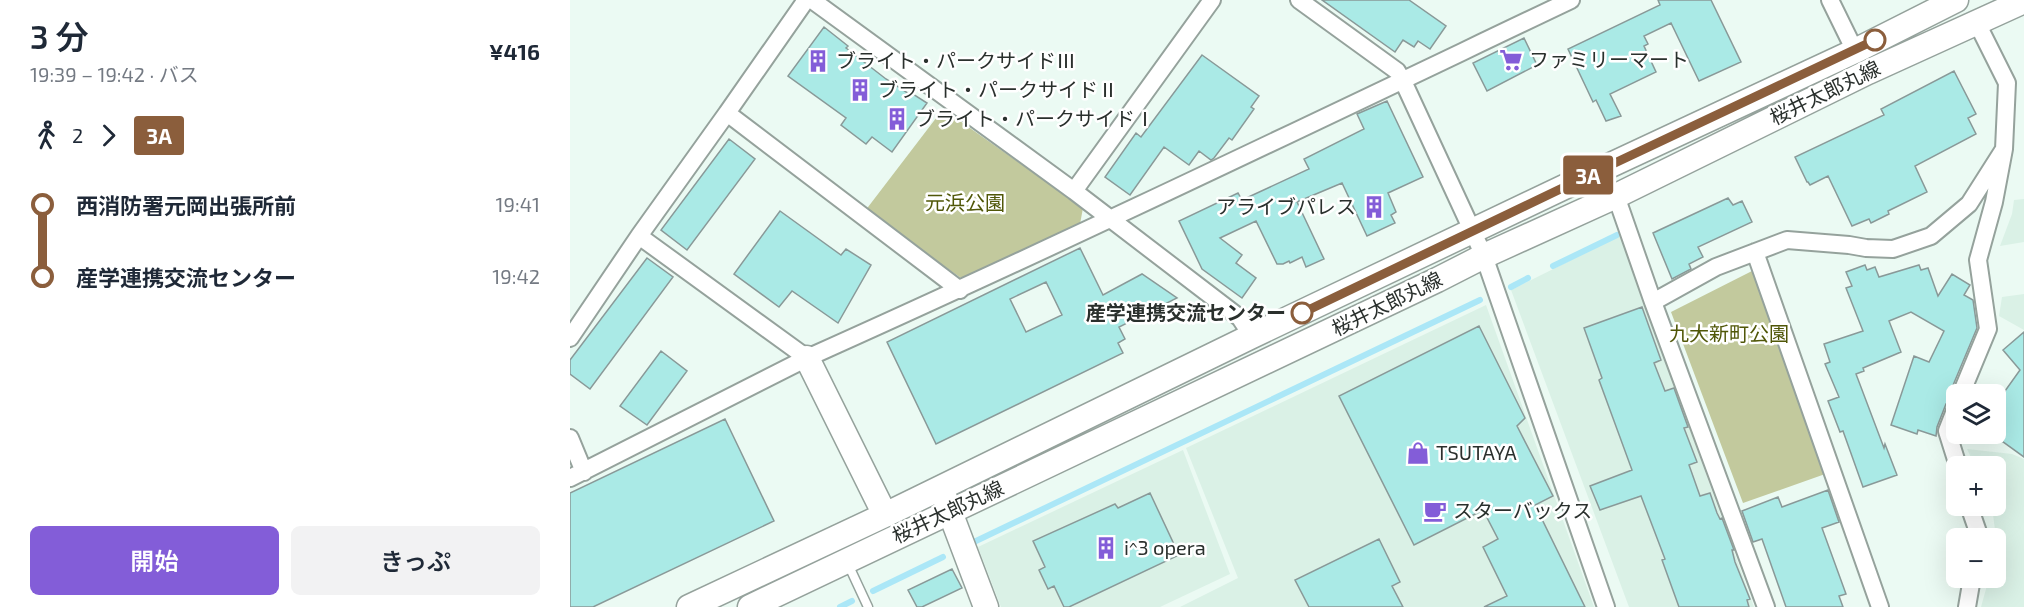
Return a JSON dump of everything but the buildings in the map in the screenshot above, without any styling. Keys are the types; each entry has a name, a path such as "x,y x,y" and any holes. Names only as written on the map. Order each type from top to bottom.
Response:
{"main road":[{"name":"桜井太郎丸線","path":"689,607 1252,336 1855,51 1956,0"},
{"name":"桜井太郎丸線","path":"750,607 1484,256 1616,196 1868,72 2024,1"},
{"path":"807,358 885,514"},
{"path":"940,488 986,607"}],"street":[{"path":"570,338 639,236 806,0"},
{"path":"812,0 1074,191 1240,318 1252,336"},
{"path":"1074,191 1212,0"},
{"path":"1299,0 1396,70 1403,81 1484,256 1606,607"},
{"path":"1830,0 1855,51"},
{"path":"570,438 577,475 807,358 1111,220 1403,81 1557,2"},
{"path":"1966,384 1988,329 1978,260 1994,202 2004,149 2007,83 1977,23"},
{"path":"728,113 960,290"},
{"path":"1653,302 1716,267 1787,240 1893,249 1931,236 1969,204 2004,149"},
{"path":"1616,196 1766,607"},
{"path":"639,236 807,358"},
{"path":"1755,252 1880,607"},
{"path":"1967,607 1970,588"}],"lane":[{"path":"846,560 868,607"}],"shaded area":[{"path":"2024,199 2024,242 2000,246 2012,214 2014,200"},
{"path":"1620,236 1754,607 1629,607 1511,290"},
{"path":"2024,294 2024,330 1999,316 2002,297"},
{"path":"1486,305 1594,607 1180,607 1238,578 1186,448"},
{"path":"1967,449 2012,454 2024,459 2024,607 1981,607 1986,588 2006,588 2006,528 1995,528 1993,516 2006,516 2006,456 1970,456"},
{"path":"1183,450 1230,574 1160,607 1001,607 978,547"}],"green space":[{"name":"元浜公園","path":"943,109 1083,208 1080,224 964,280 865,211"},
{"name":"九大新町公園","path":"1752,271 1757,273 1828,473 1743,503 1671,312"}],"waterway":[{"path":"1553,266 1617,235"},
{"path":"1511,287 1528,278"},
{"path":"976,541 1480,300"},
{"path":"873,591 943,557"},
{"path":"840,607 852,601"}],"bus line":[{"name":"3A","path":"1302,313 1875,40"}],"place":[{"name":"ファミリーマート","path":"1511,60"},
{"name":"ブライト・パークサイドⅢ","path":"818,61"},
{"name":"ブライト・パークサイドⅡ","path":"860,90"},
{"name":"ブライト・パークサイドⅠ","path":"897,119"},
{"name":"アライブパレス","path":"1374,207"},
{"name":"産学連携交流センター","path":"1302,313"},
{"name":"TSUTAYA","path":"1418,453"},
{"name":"スターバックス","path":"1435,511"},
{"name":"i^3 opera","path":"1106,548"}]}
